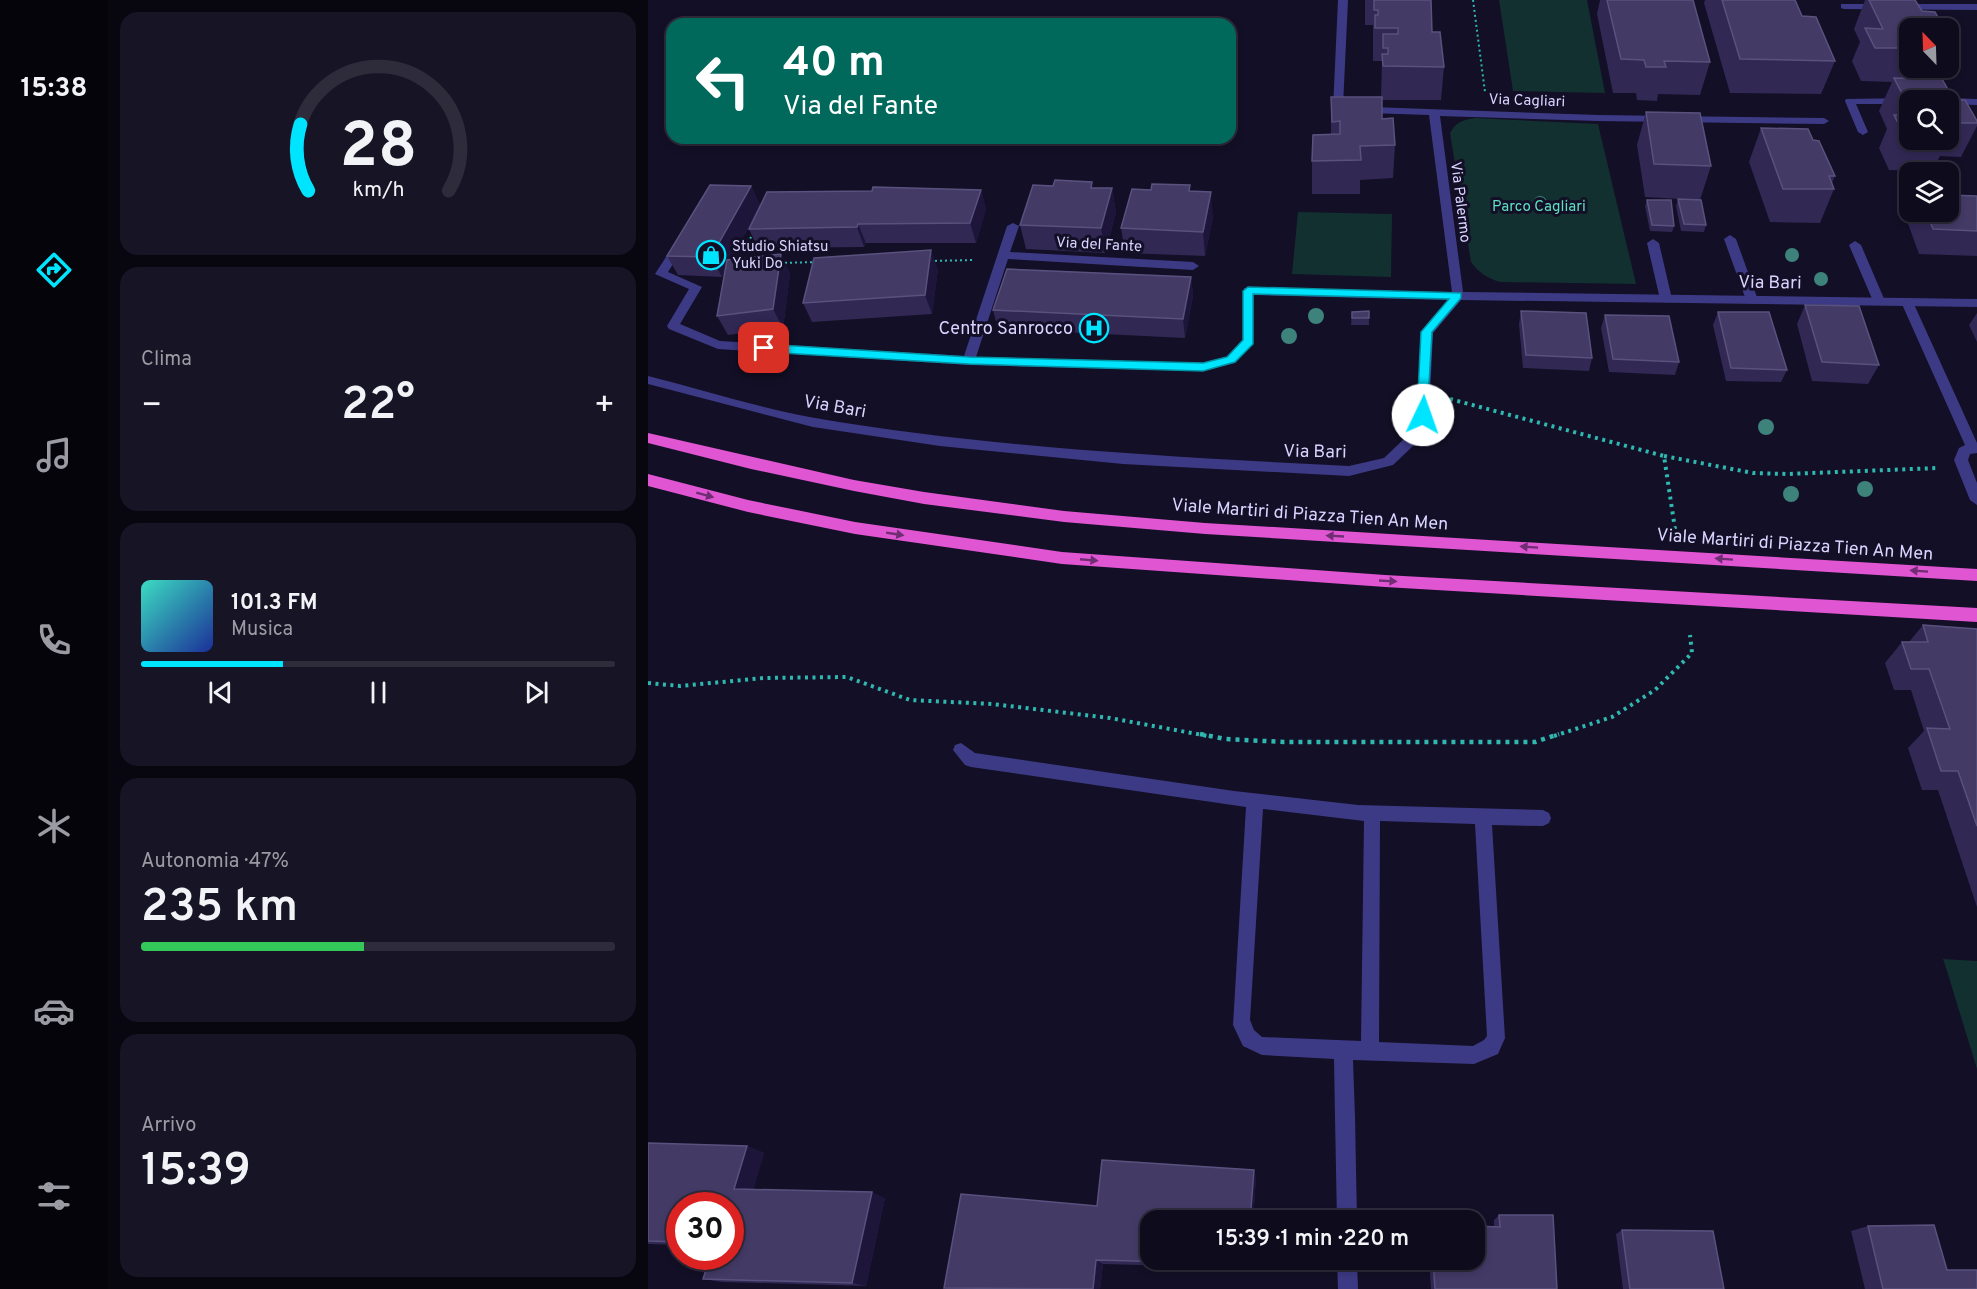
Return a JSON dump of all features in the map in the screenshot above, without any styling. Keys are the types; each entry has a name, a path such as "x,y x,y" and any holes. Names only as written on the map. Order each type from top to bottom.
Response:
{"highway":[{"name":"Viale Martiri di Piazza Tien An Men","path":"648,438 833,482 1034,513 1267,532 1977,575"},
{"path":"648,480 748,506 855,528 1062,558 1385,581 1977,615"}],"street":[{"name":"Via Cagliari","path":"1343,0 1338,109 1824,121"},
{"path":"1844,6 1977,5 1975,0"},
{"path":"1863,132 1850,101 1899,101"},
{"path":"1959,101 1977,102"},
{"name":"Via Palermo","path":"1434,112 1458,296"},
{"path":"969,361 1013,226"},
{"path":"685,236 661,274 696,287 674,326 718,345 969,361 1203,367 1231,360 1249,341 1248,291 1458,296"},
{"path":"1730,238 1752,300"},
{"path":"1653,243 1666,299"},
{"path":"1855,244 1879,301"},
{"name":"Via del Fante","path":"1003,258 1193,266"},
{"name":"Via Bari","path":"648,380 813,422 940,441 1123,459 1348,471 1388,462 1409,442 1423,415 1427,332 1458,296 1977,303"},
{"path":"1907,302 1974,448 1964,451 1962,456 1977,500"},
{"path":"961,750 970,760 1255,801 1372,814 1543,818"},
{"path":"1255,801 1240,1020 1243,1032 1251,1042 1262,1046 1474,1055 1491,1047 1497,1028 1482,817"},
{"path":"1370,1052 1372,814"},
{"path":"1343,1050 1347,1210"},
{"path":"1347,1270 1348,1289"}],"path":[{"path":"1473,0 1488,114"},
{"path":"747,263 738,263 757,225"},
{"path":"921,261 1003,258"},
{"path":"770,263 828,262"},
{"path":"1424,392 1664,456 1753,473 1787,474 1964,467"},
{"path":"1664,456 1675,530"},
{"path":"648,683 680,686 764,678 847,677 910,700 992,704 1110,718 1225,739 1284,742 1535,742 1612,717 1655,690 1692,653 1690,634"}],"green space":[{"path":"1499,0 1587,0 1605,93 1513,91"},
{"name":"Parco Cagliari","path":"1475,118 1598,124 1636,284 1500,282 1487,277 1477,269 1471,262 1450,133 1460,122"},
{"path":"1298,212 1392,214 1391,277 1292,274"},
{"path":"1943,959 1977,961 1977,1069 1947,971"}],"building":[{"path":"1374,0 1431,0 1432,32 1440,32 1444,67 1383,66 1382,54 1388,54 1388,48 1383,48 1383,34 1398,34 1398,28 1375,28 1375,15 1378,15 1378,10 1374,10"},
{"path":"1607,0 1693,0 1710,62 1664,61 1666,67 1646,67 1644,60 1621,59"},
{"path":"1722,0 1795,0 1802,16 1816,17 1835,61 1740,59"},
{"path":"1869,0 1915,0 1922,11 1935,12 1938,18 1899,18 1899,48 1875,48 1865,28 1883,29"},
{"path":"1894,78 1942,79 1948,90 1900,90"},
{"path":"1331,97 1382,97 1382,119 1393,118 1395,145 1360,146 1361,160 1312,161 1313,135 1340,134 1340,121 1332,122"},
{"path":"1959,100 1965,100 1977,123 1959,123"},
{"path":"1646,112 1700,113 1711,166 1654,164"},
{"path":"1894,115 1899,115 1899,125"},
{"path":"1761,128 1808,129 1813,140 1819,141 1835,176 1829,176 1834,189 1783,189"},
{"path":"1055,180 1092,182 1091,188 1112,188 1101,228 1020,225 1033,185 1053,186"},
{"path":"1152,184 1190,185 1189,191 1211,192 1203,232 1121,228 1132,189 1151,190"},
{"path":"710,185 751,186 711,257 667,256"},
{"path":"873,187 981,190 970,223 858,224 857,227 749,229 767,192 872,191"},
{"path":"1959,195 1977,196 1977,231 1933,229 1930,222 1959,222"},
{"path":"1678,199 1701,200 1706,225 1684,224"},
{"path":"1647,200 1671,200 1674,226 1652,225"},
{"path":"931,250 925,295 803,303 814,258"},
{"path":"781,254 773,309 717,316 727,260"},
{"path":"1007,269 1191,277 1183,319 993,310"},
{"path":"1805,305 1859,306 1879,365 1822,362"},
{"path":"1369,311 1369,318 1352,318 1352,312"},
{"path":"1521,311 1586,313 1592,358 1526,355"},
{"path":"1718,312 1769,312 1787,370 1731,368"},
{"path":"1605,315 1669,316 1679,362 1613,359"},
{"path":"1923,625 1977,629 1977,826 1958,771 1941,771 1927,728 1950,729 1929,669 1911,669 1902,642 1928,642"},
{"path":"648,1143 747,1146 734,1189 872,1192 852,1283 703,1279 706,1270 744,1270 744,1192 666,1192 666,1242 648,1241"},
{"path":"1102,1160 1254,1170 1251,1210 1140,1210 1140,1261 1096,1260 1093,1289 944,1288 961,1194 1097,1206"},
{"path":"1499,1215 1553,1215 1557,1289 1435,1289 1434,1270 1485,1270 1485,1226 1500,1227"},
{"path":"1934,1225 1947,1270 1977,1270 1977,1289 1883,1289 1868,1226"},
{"path":"1622,1230 1713,1231 1724,1289 1630,1289"}],"place":[{"name":"Studio Shiatsu Yuki Do","path":"711,255"},
{"name":"Centro Sanrocco","path":"1094,328"}],"route":[{"path":"764,348 969,361 1203,367 1231,360 1249,341 1248,291 1458,296 1427,332 1423,415"}]}
